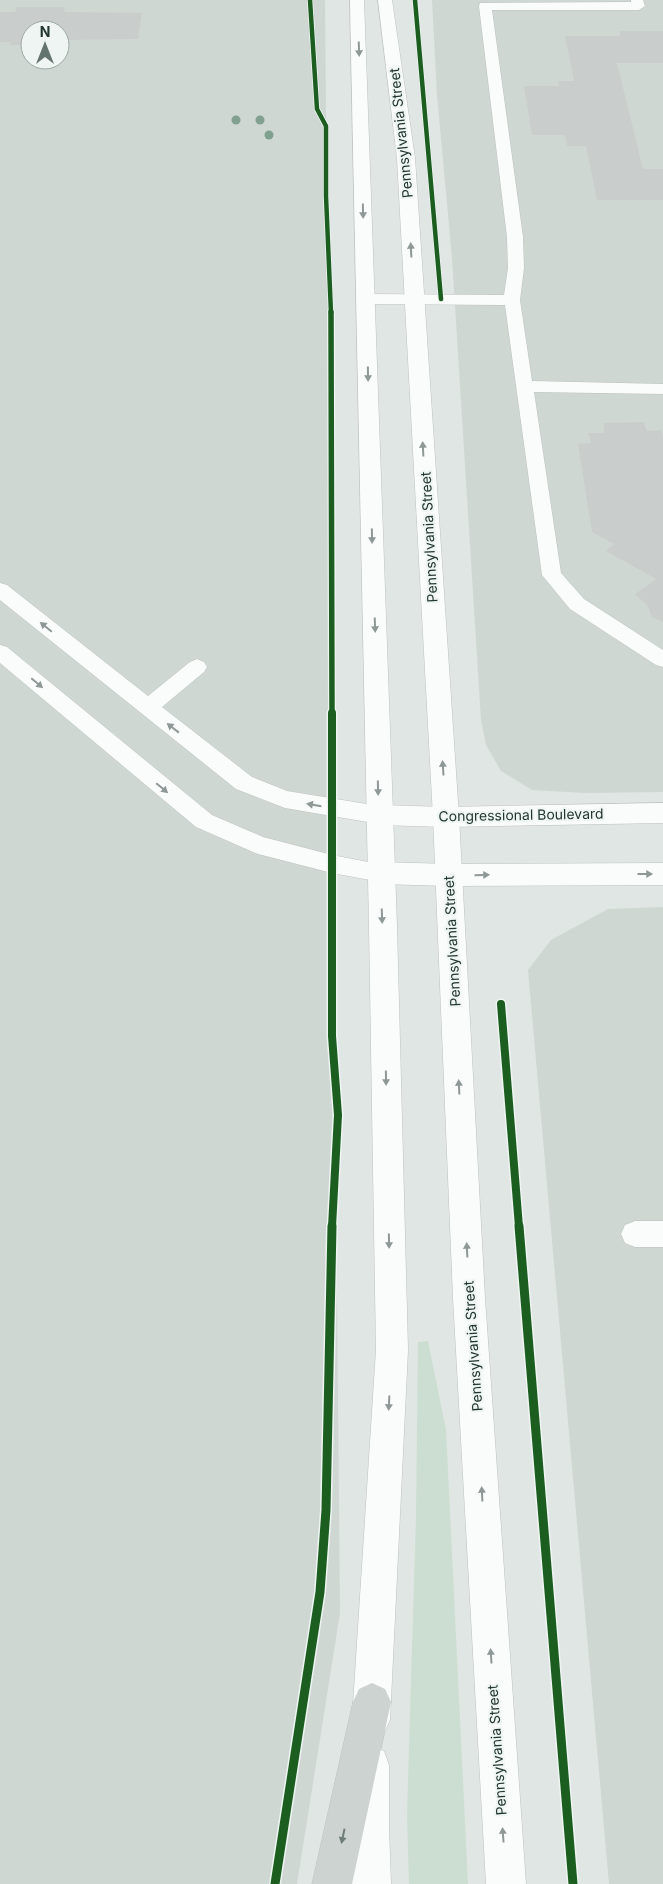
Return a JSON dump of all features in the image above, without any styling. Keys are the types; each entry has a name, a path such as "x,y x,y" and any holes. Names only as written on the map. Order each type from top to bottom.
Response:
{"main road":[{"path":"357,0 392,1350 372,1702 369,1827 371,1884"},
{"name":"Pennsylvania Street","path":"385,0 404,135 446,817 469,1298 506,1884"},
{"name":"Congressional Boulevard","path":"379,815 446,817 663,814"},
{"path":"381,873 449,875 663,874"},
{"path":"332,1884 372,1702"}],"lane":[{"path":"637,0 639,6 485,6 515,236 516,268 512,300 552,576 578,604 663,660"},
{"path":"366,299 512,300"},
{"path":"524,386 663,389"},
{"path":"0,590 244,783 264,792 308,804 379,815"},
{"path":"0,652 204,821 258,845 332,864 381,873"},
{"path":"147,708 197,667"},
{"path":"635,1234 663,1234"}],"shaded area":[{"path":"0,0 325,0 340,1613 297,1884 0,1884"},
{"path":"432,0 663,0 663,792 585,793 532,790 501,771 486,745 481,720 452,258 437,95"},
{"path":"663,907 663,1884 609,1884 528,970 551,940 608,909"}],"green space":[{"path":"428,1341 446,1430 468,1884 409,1884 407,1814 416,1516 418,1342"}],"building":[{"path":"17,7 64,7 65,12 142,13 138,39 70,40 70,20 20,20 20,45 0,42 0,12 15,12"},
{"path":"619,31 663,31 663,63 617,63 643,169 663,169 663,200 597,200 586,146 567,146 565,135 532,135 524,86 559,86 558,81 574,81 565,36 621,36"},
{"path":"644,422 647,431 661,430 663,440 663,622 652,617 647,605 635,594 656,579 606,551 614,544 592,532 578,444 591,443 588,433 604,433 604,423"}],"cycle path":[{"path":"275,1884 320,1592 326,1510 332,1228 338,1115 332,1036 331,316 326,196 326,126 317,109 310,0"},
{"path":"415,0 441,299"},
{"path":"501,1004 573,1884"}]}
